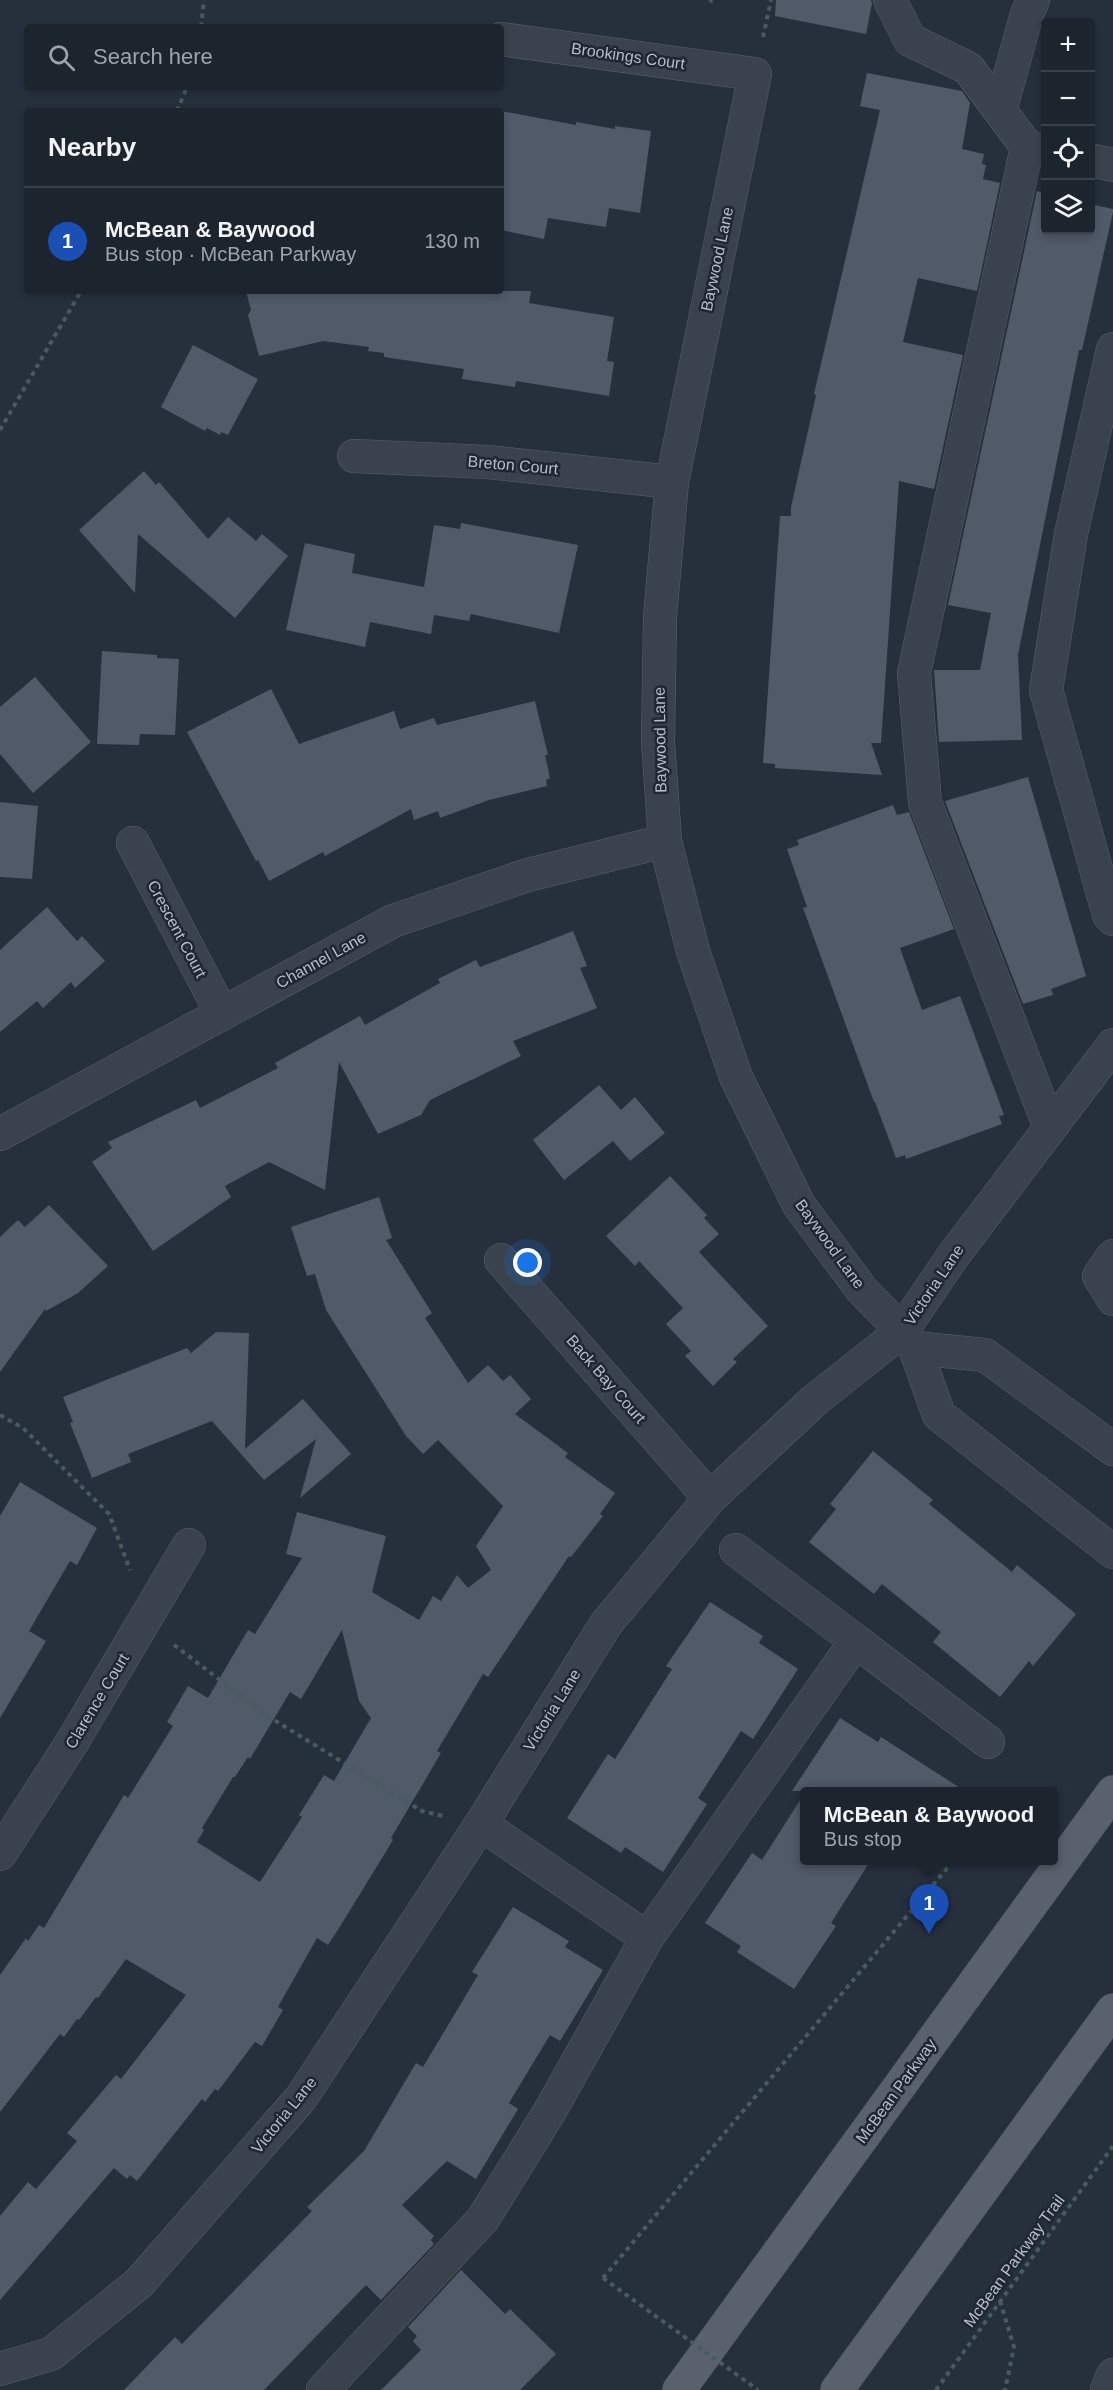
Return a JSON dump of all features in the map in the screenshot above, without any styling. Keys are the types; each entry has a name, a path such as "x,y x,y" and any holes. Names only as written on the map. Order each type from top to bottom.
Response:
{"main road":[{"name":"McBean Parkway","path":"679,2390 1113,1792"},
{"path":"837,2390 1113,2010"}],"street":[{"path":"890,0 910,39 968,68 1000,111 1036,149 914,673 925,802 1050,1128"},
{"path":"1000,111 1026,17 1033,0"},
{"name":"Brookings Court","path":"504,39 754,74"},
{"name":"Baywood Lane","path":"754,74 672,482 659,651 658,742 665,841 693,951 736,1077 799,1205 862,1290 909,1340 939,1415 1113,1552"},
{"path":"1095,161 1113,165"},
{"path":"1113,349 1071,534 1046,690 1109,915 1113,919"},
{"name":"Breton Court","path":"354,456 488,462 672,482"},
{"name":"Channel Lane","path":"0,1134 393,921 528,875 665,841"},
{"name":"Crescent Court","path":"133,843 222,1014"},
{"name":"Victoria Lane","path":"0,2369 51,2355 139,2283 301,2098 482,1824 606,1624 711,1498 815,1400 909,1340 953,1256 1113,1045"},
{"path":"1113,1256 1099,1276 1113,1299"},
{"name":"Back Bay Court","path":"501,1260 711,1498"},
{"path":"909,1340 985,1354 1113,1449"},
{"name":"Clarence Court","path":"0,1854 71,1744 189,1545"},
{"path":"736,1550 988,1742"},
{"path":"323,2390 483,2219 550,2111 648,1938 856,1641"},
{"path":"482,1824 648,1938"},
{"path":"1107,2390 1113,2375"}],"path":[{"path":"201,24 204,0"},
{"path":"178,108 186,90"},
{"path":"0,430 79,294"},
{"path":"0,1414 23,1428 109,1514 148,1617 174,1645 266,1715 422,1811 482,1824"},
{"path":"758,2390 603,2278 950,1865"},
{"name":"McBean Parkway Trail","path":"936,2390 1113,2146"},
{"path":"1000,2300 1014,2347 1005,2390"}],"building":[{"path":"776,0 871,0 866,34 775,16"},
{"path":"867,73 962,91 970,103 962,149 984,154 982,164 986,165 983,179 1000,183 977,291 918,278 903,342 963,355 934,489 899,481 881,743 871,743 882,775 775,768 775,764 763,763 780,516 791,516 791,507 816,395 814,394 880,110 860,106"},
{"path":"504,112 576,125 576,122 615,129 615,126 651,131 640,213 609,208 606,227 548,218 544,239 504,231"},
{"path":"1037,191 1041,192 1041,234 1095,234 1095,205 1113,209 1082,350 1079,350 1018,655 1022,740 939,742 934,670 980,670 991,613 948,605"},
{"path":"504,291 531,291 529,303 614,317 607,361 614,362 609,396 516,381 515,387 462,379 464,369 384,357 384,353 368,351 369,347 323,341 259,356 248,315 251,310 247,294 504,294"},
{"path":"193,345 258,379 228,435 221,432 220,435 207,428 205,431 161,407"},
{"path":"144,471 156,485 159,482 208,539 228,517 256,541 262,534 288,556 235,618 138,534 135,593 79,530"},
{"path":"461,523 578,545 559,633 471,614 469,621 434,615 431,634 370,622 365,647 286,630 305,543 355,554 352,573 424,587 434,525 460,529"},
{"path":"102,651 179,659 175,735 140,734 139,745 97,744"},
{"path":"35,677 91,742 33,793 0,754 0,707"},
{"path":"271,689 299,744 394,711 400,729 434,718 437,725 535,701 548,755 545,755 550,778 546,780 547,786 489,800 440,818 438,811 414,820 411,809 325,856 323,852 269,881 187,732"},
{"path":"1028,777 1086,976 1051,989 1053,995 1023,1004 945,801"},
{"path":"0,802 38,806 32,879 0,877"},
{"path":"893,805 897,815 909,812 954,929 900,948 922,1010 960,996 1004,1115 999,1116 1002,1124 906,1159 905,1155 896,1158 874,1102 803,908 807,907 787,849 799,845 797,840"},
{"path":"47,907 77,941 82,936 105,961 75,988 71,982 43,1008 37,1001 0,1032 0,950"},
{"path":"573,931 587,966 580,968 597,1008 513,1041 521,1056 430,1100 421,1115 378,1134 339,1062 325,1190 269,1162 225,1186 231,1197 153,1251 92,1162 112,1148 108,1142 196,1100 200,1108 278,1068 275,1063 360,1016 365,1025 440,983 438,979 476,960 480,967"},
{"path":"599,1085 621,1110 635,1097 665,1133 630,1161 613,1141 564,1180 533,1140"},
{"path":"670,1176 707,1215 704,1218 719,1234 699,1252 768,1326 733,1359 737,1362 713,1386 685,1356 691,1351 666,1324 683,1308 639,1261 635,1266 606,1236"},
{"path":"379,1197 392,1238 386,1240 432,1313 425,1318 468,1383 488,1365 503,1381 510,1375 531,1399 515,1414 568,1453 565,1457 615,1493 600,1514 603,1516 571,1557 569,1556 488,1677 483,1674 437,1751 441,1753 391,1838 393,1840 341,1925 328,1945 317,1938 278,2007 283,2010 262,2046 255,2042 218,2091 215,2089 205,2102 202,2099 137,2181 130,2175 127,2179 114,2168 0,2300 0,2216 28,2182 36,2189 77,2141 67,2133 116,2075 121,2079 186,1995 126,1959 79,2020 77,2019 64,2037 60,2034 0,2112 0,1975 26,1938 28,1941 39,1925 44,1928 124,1795 128,1798 173,1726 167,1722 188,1686 208,1698 248,1630 255,1634 302,1558 286,1554 297,1512 386,1536 372,1592 419,1620 433,1596 441,1601 457,1575 468,1588 491,1570 476,1546 503,1506 438,1440 423,1454 406,1436 326,1310 315,1274 307,1276 291,1227","holes":["342,1630 359,1701 371,1718 334,1781 324,1775 299,1815 302,1817 260,1882 197,1842 204,1830 202,1828 233,1777 248,1757 250,1759 290,1692 301,1699"]},
{"path":"49,1205 108,1266 78,1293 46,1311 45,1309 0,1372 0,1237 18,1220 25,1227"},
{"path":"216,1332 249,1333 245,1449 303,1399 351,1454 300,1498 316,1439 264,1480 212,1421 128,1454 131,1462 92,1478 70,1423 73,1422 63,1397 187,1348 191,1353"},
{"path":"873,1451 933,1500 929,1504 1012,1572 1017,1565 1076,1614 1033,1666 1029,1661 1000,1697 933,1642 941,1632 882,1584 874,1594 809,1542 836,1509 830,1504"},
{"path":"20,1482 97,1528 77,1565 70,1561 29,1631 46,1641 0,1718 0,1516"},
{"path":"710,1602 763,1636 759,1643 798,1669 753,1739 741,1731 698,1798 707,1804 663,1872 625,1847 621,1853 567,1818 608,1754 615,1759 672,1669 666,1666"},
{"path":"840,1718 878,1742 881,1737 959,1787 800,1787 800,1791 792,1791"},
{"path":"800,1800 800,1865 868,1865 831,1923 836,1926 794,1989 737,1952 741,1946 705,1923 752,1853 762,1860"},
{"path":"513,1907 569,1941 565,1947 603,1970 560,2041 550,2035 509,2103 518,2109 476,2179 447,2161 402,2205 434,2236 431,2240 434,2244 381,2300 366,2285 264,2390 124,2390 175,2337 182,2344 312,2211 307,2207 364,2151 416,2063 423,2067 478,1975 472,1972"},
{"path":"461,2270 505,2314 510,2309 556,2354 520,2390 381,2390 421,2350 413,2341 417,2336 408,2327"}],"place":[{"name":"McBean & Baywood","path":"929,1934"}]}
